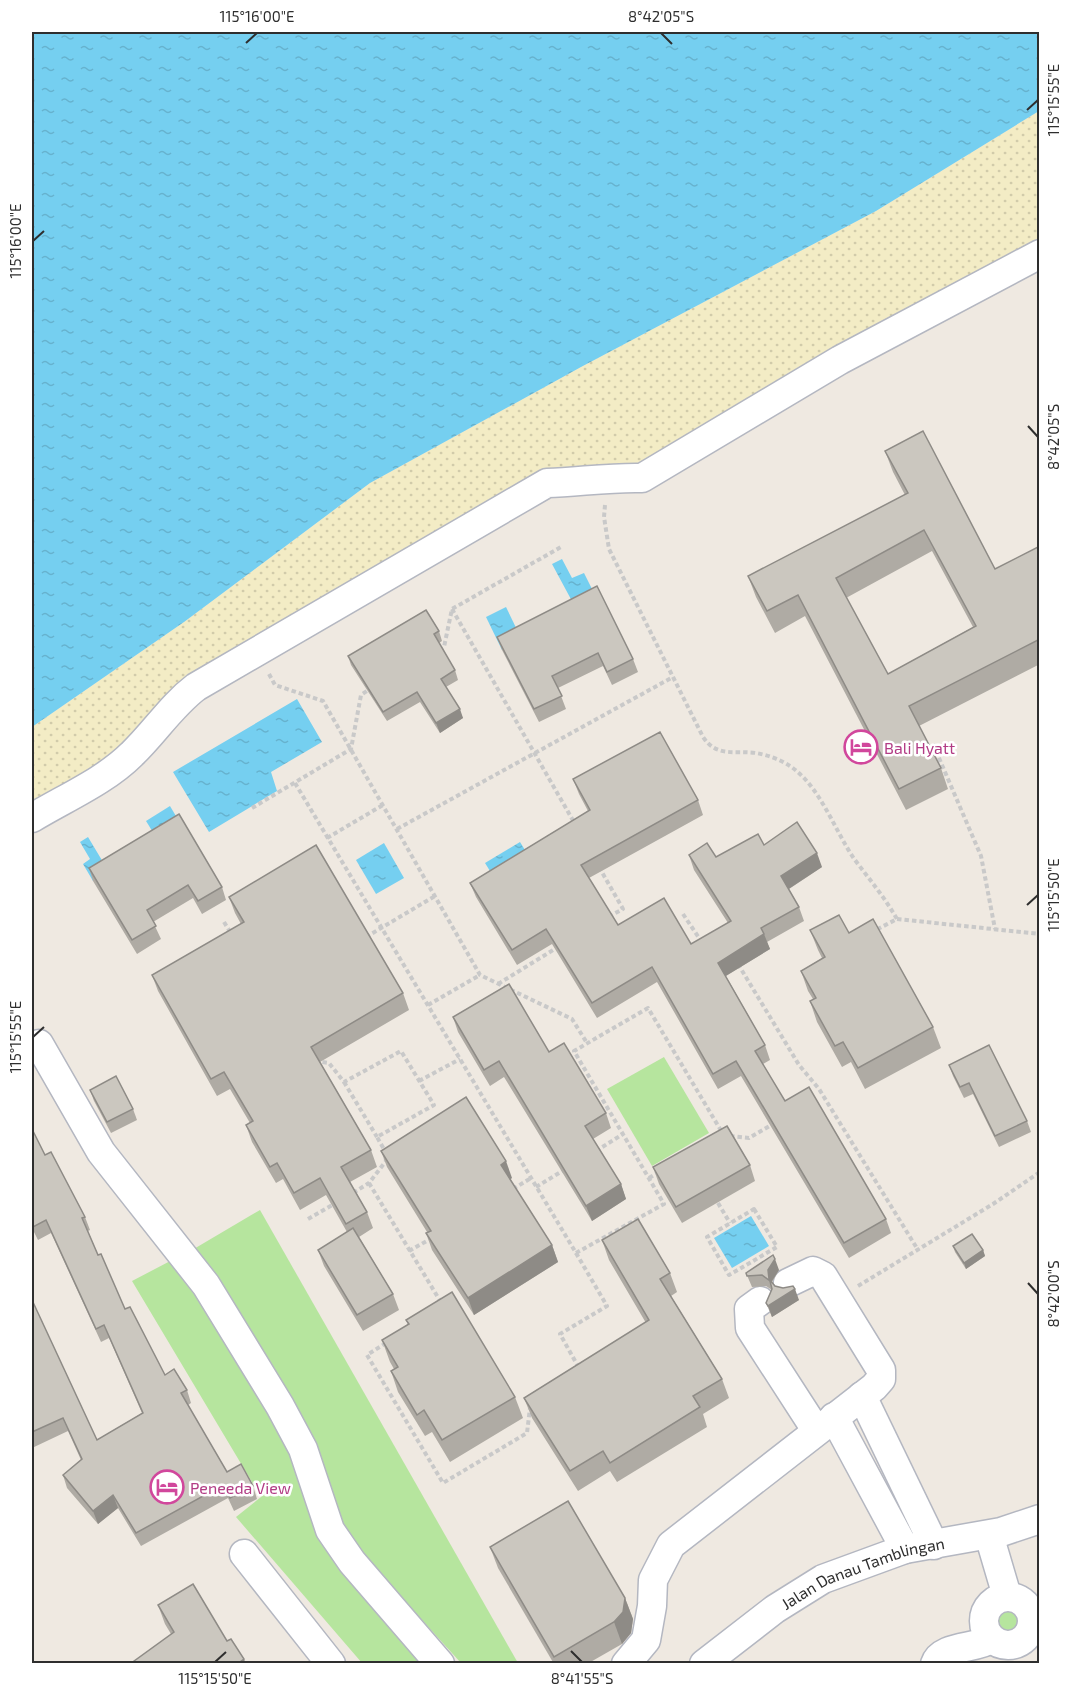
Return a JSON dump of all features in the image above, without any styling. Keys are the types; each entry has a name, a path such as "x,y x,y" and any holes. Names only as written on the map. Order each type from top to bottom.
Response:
{"street":[{"path":"32,818 102,776 132,754 176,702 195,687 547,483 586,482 609,477 642,478 840,360 1040,254"},
{"path":"39,1044 95,1143 206,1285 280,1406 303,1449 330,1530 352,1562 440,1664"},
{"path":"626,1664 646,1641 652,1606 653,1580 671,1545 862,1396 880,1379 881,1370 824,1276 813,1271 788,1283"},
{"path":"760,1301 749,1309 750,1328 825,1423 905,1549"},
{"path":"862,1396 934,1545"},
{"name":"Jalan Danau Tamblingan","path":"706,1663 775,1609 823,1579 905,1549 989,1535 1040,1519"},
{"path":"989,1535 1021,1593 1030,1610 1032,1629 1027,1637 1009,1646 992,1639 983,1622 985,1612 998,1598 1021,1593"},
{"path":"244,1554 331,1664"},
{"path":"935,1664 937,1656 943,1653 983,1645 992,1639"}],"path":[{"path":"609,477 604,517 609,549 709,746 719,752 756,753 774,758 802,776 897,919"},
{"path":"434,653 444,647 452,609 561,547"},
{"path":"452,609 575,826"},
{"path":"255,651 275,685 323,701 480,975 572,1019 587,1043"},
{"path":"397,829 673,677"},
{"path":"252,808 351,749 361,695 371,689"},
{"path":"933,744 981,856 994,928"},
{"path":"295,783 607,1306 560,1334 582,1373"},
{"path":"327,838 383,805"},
{"path":"593,857 623,909 604,920"},
{"path":"361,940 435,896"},
{"path":"683,914 698,939 708,946"},
{"path":"868,937 897,919 1040,934"},
{"path":"224,922 235,940"},
{"path":"498,984 565,943"},
{"path":"735,958 799,1065 823,1095 918,1250"},
{"path":"428,1005 480,975"},
{"path":"576,1253 664,1204 574,1051 648,1008 724,1135"},
{"path":"344,1082 401,1051 434,1105 377,1137"},
{"path":"419,1081 460,1059"},
{"path":"306,1060 329,1064 344,1082 385,1151 386,1161 369,1183 349,1195"},
{"path":"814,1101 823,1095"},
{"path":"715,1140 724,1135 749,1138 777,1122"},
{"path":"594,1152 623,1134"},
{"path":"649,1178 669,1167"},
{"path":"536,1187 565,1169"},
{"path":"837,1299 1040,1172"},
{"path":"510,1191 531,1178"},
{"path":"369,1183 445,1308"},
{"path":"308,1219 339,1201"},
{"path":"718,1203 730,1223"},
{"path":"754,1209 777,1247 754,1260 729,1275 707,1237 754,1209"},
{"path":"409,1251 440,1233"},
{"path":"754,1260 759,1268"},
{"path":"396,1337 367,1355 443,1483 527,1434 530,1404"}],"green space":[{"path":"664,1057 709,1133 652,1166 607,1089"},
{"path":"260,1210 518,1663 461,1663 361,1553 187,1253"},
{"path":"176,1258 423,1663 362,1663 236,1517 261,1497 132,1281"},
{"path":"1008,1605 1019,1609 1023,1620 1019,1631 1008,1635 997,1631 993,1620 997,1609"}],"sand":[{"path":"1039,111 1039,254 642,478 546,483 255,651 32,818 32,727 184,622 370,483 581,367 876,211"}],"water":[{"path":"32,32 1039,32 1039,111 876,211 581,367 370,483 184,622 32,727"},
{"path":"562,559 572,578 584,573 594,593 573,603 552,564"},
{"path":"506,607 522,640 502,650 486,617"},
{"path":"297,699 322,742 271,772 277,791 209,832 173,772"},
{"path":"170,806 183,828 159,842 146,821"},
{"path":"88,837 109,872 93,881 83,864 90,859 80,842"},
{"path":"520,842 533,863 498,884 485,863"},
{"path":"384,843 404,878 376,894 356,860"},
{"path":"751,1216 769,1246 732,1268 714,1238"}],"building":[{"path":"923,431 995,569 1040,546 1040,639 909,706 941,768 899,789 798,595 767,611 748,576 908,493 885,451","holes":["924,530 976,626 888,674 836,578"]},
{"path":"597,586 633,659 607,672 598,653 552,676 562,696 534,709 497,637"},
{"path":"426,610 439,631 434,634 455,670 441,679 460,709 436,723 417,692 383,712 348,656"},
{"path":"660,732 698,800 581,865 618,925 664,898 691,944 731,921 689,855 707,843 716,857 758,834 764,845 797,822 817,853 781,876 799,907 761,928 764,934 718,963 765,1045 755,1051 785,1101 809,1087 886,1219 844,1243 736,1061 713,1074 652,967 592,1003 546,929 512,950 470,883 590,810 573,779"},
{"path":"179,814 222,887 198,901 188,885 147,910 156,926 132,940 89,868"},
{"path":"316,845 403,993 311,1047 371,1150 341,1167 367,1212 346,1224 320,1178 294,1193 277,1163 270,1167 246,1125 253,1121 224,1072 211,1079 152,975 244,922 229,897"},
{"path":"839,915 849,933 873,919 933,1027 858,1068 843,1042 835,1046 810,1001 816,998 801,971 825,957 810,930"},
{"path":"509,984 549,1052 564,1043 606,1113 585,1126 621,1184 586,1206 499,1061 484,1070 453,1017"},
{"path":"989,1045 1027,1121 995,1136 969,1083 960,1087 949,1065"},
{"path":"116,1076 133,1109 107,1122 90,1090"},
{"path":"466,1097 506,1161 501,1165 552,1245 468,1298 426,1233 431,1231 381,1151"},
{"path":"727,1126 750,1165 676,1207 653,1167"},
{"path":"32,1129 45,1155 51,1152 85,1217 82,1218 98,1255 101,1254 125,1309 130,1307 165,1375 174,1369 187,1390 181,1393 227,1472 241,1464 253,1486 230,1498 223,1485 136,1533 113,1495 93,1511 63,1475 82,1459 63,1418 32,1432 32,1300 97,1440 143,1413 104,1325 96,1329 46,1220 33,1227"},
{"path":"638,1219 670,1273 660,1279 722,1379 693,1396 700,1407 610,1463 603,1451 570,1471 524,1398 649,1320 602,1240"},
{"path":"353,1228 393,1294 357,1315 318,1250"},
{"path":"972,1234 983,1250 964,1263 953,1246"},
{"path":"773,1255 775,1259 768,1270 769,1279 775,1286 783,1288 793,1286 795,1289 768,1306 766,1303 772,1289 770,1281 762,1275 747,1276 746,1273"},
{"path":"452,1292 515,1397 442,1440 424,1410 417,1415 391,1371 398,1367 382,1340 409,1324 406,1320"},
{"path":"568,1501 625,1598 623,1612 614,1622 554,1657 490,1547"},
{"path":"193,1584 227,1641 231,1639 244,1659 237,1664 130,1664 174,1632 158,1605"}],"place":[{"name":"Bali Hyatt","path":"861,747"},
{"name":"Peneeda View","path":"167,1487"}]}
